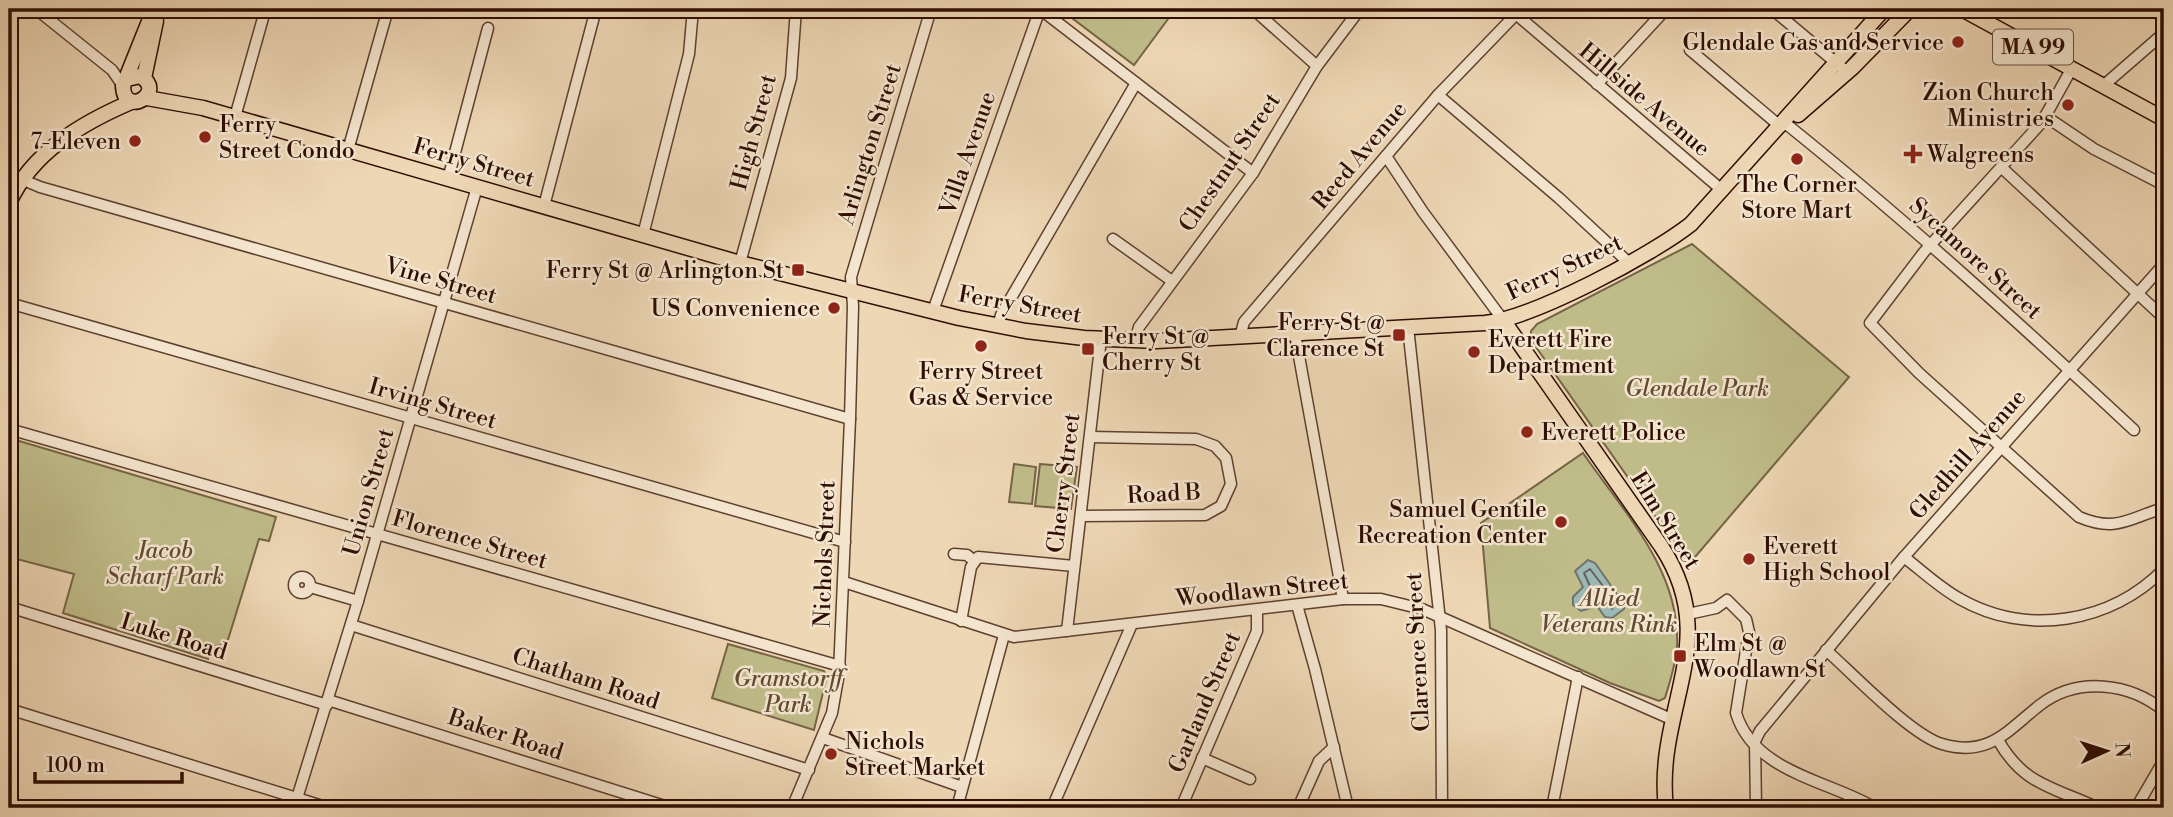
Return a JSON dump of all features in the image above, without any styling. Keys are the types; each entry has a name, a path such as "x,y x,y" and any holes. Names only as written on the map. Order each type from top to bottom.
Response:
{"main road":[{"path":"126,90 156,9"},
{"path":"126,90 139,102 147,87 156,9"},
{"name":"Ferry Street","path":"1842,68 1884,9"},
{"name":"Ferry Street","path":"147,87 203,108 740,263 998,326 1101,340 1240,337 1503,320 1530,311 1678,235 1723,191 1785,123 1842,68 1910,9"},
{"name":"MA 99","path":"1962,9 2164,119"},
{"path":"13,190 53,146 95,118 126,90 136,75 147,87"},
{"name":"Elm Street","path":"1503,320 1673,564 1688,614 1688,655 1671,719 1664,764 1666,808"}],"street":[{"path":"36,9 112,70 126,90"},
{"path":"348,150 388,9"},
{"path":"544,206 596,9"},
{"path":"643,235 689,54 693,9"},
{"name":"High Street","path":"740,263 791,78 796,9"},
{"name":"Arlington Street","path":"852,292 851,275 931,9"},
{"path":"1040,9 1252,173"},
{"name":"Villa Avenue","path":"933,311 1040,9"},
{"path":"1253,9 1317,66"},
{"name":"Chestnut Street","path":"1135,341 1139,327 1252,173 1317,66 1360,9"},
{"path":"1597,84 1666,9"},
{"path":"1772,9 1842,68"},
{"path":"235,117 265,10"},
{"name":"Hillside Avenue","path":"1516,11 1723,191"},
{"name":"Reed Avenue","path":"1240,337 1244,322 1438,95 1516,11"},
{"path":"448,178 488,28"},
{"path":"2103,86 2164,33"},
{"name":"Sycamore Street","path":"1690,50 1785,123 1932,243 1971,283 2134,430"},
{"path":"2072,68 2045,116 1932,243 1870,323 2067,508 2090,522 2124,524 2164,508"},
{"path":"998,326 1001,315 1136,83"},
{"path":"1438,95 1559,198 1628,262"},
{"path":"2045,116 2094,149 2164,185"},
{"name":"Elm Street","path":"1386,156 1423,212 1503,320"},
{"path":"2001,167 2164,318"},
{"name":"Vine Street","path":"13,190 40,187 850,419"},
{"name":"Union Street","path":"296,804 351,625 477,187"},
{"path":"1113,239 1172,281"},
{"name":"Gledhill Avenue","path":"1755,741 1904,557 2164,264"},
{"name":"Nichols Street","path":"792,808 835,704 840,666 852,292"},
{"name":"Irving Street","path":"9,303 845,542"},
{"name":"Clarence Street","path":"1408,327 1439,615 1442,808"},
{"path":"1295,334 1343,599"},
{"name":"Cherry Street","path":"1067,631 1101,340"},
{"name":"Florence Street","path":"9,429 840,666"},
{"name":"Road B","path":"1081,516 1205,515 1220,506 1231,484 1224,455 1206,442 1090,437"},
{"path":"954,554 967,555 974,561"},
{"path":"974,561 985,556 1074,566"},
{"path":"1904,557 1961,600 1996,614 2037,621 2072,618 2102,610 2131,595 2164,569"},
{"path":"961,621 974,561"},
{"name":"Woodlawn Street","path":"844,582 1004,635 1257,611 1343,599 1388,600 1439,615 1671,719"},
{"path":"310,587 358,601"},
{"path":"1688,614 1716,608 1727,600 1746,619 1749,632 1736,713 1765,754 1792,772 1875,808"},
{"path":"1297,605 1349,808"},
{"name":"Luke Road","path":"9,607 328,702"},
{"name":"Garland Street","path":"1181,808 1257,631 1257,611"},
{"path":"1052,808 1132,624"},
{"name":"Chatham Road","path":"351,625 809,770"},
{"path":"957,808 1004,635"},
{"path":"1826,650 1907,721 1940,744 1969,748 1998,740 2052,698 2089,687 2122,688 2153,702 2164,711"},
{"path":"1552,808 1578,677"},
{"name":"Baker Road","path":"328,702 671,808"},
{"path":"9,709 296,804 329,808"},
{"path":"823,738 962,787"},
{"path":"1998,740 2008,756 2027,776 2041,785 2098,808"},
{"path":"1755,741 1756,808"},
{"path":"1298,808 1319,761 1334,747"},
{"path":"1202,758 1250,779"},
{"path":"2136,808 2164,760"}],"green space":[{"path":"1060,9 1155,9 1168,19 1134,65"},
{"name":"Glendale Park","path":"1692,244 1849,377 1689,564 1531,340 1531,331 1537,324"},
{"name":"Jacob Scharf Park","path":"9,438 276,517 269,541 259,539 227,643 209,648 208,659 63,613 74,574 9,557"},
{"name":"Allied Veterans Rink","path":"1583,453 1646,543 1670,592 1676,619 1677,646 1665,698 1659,701 1610,683 1490,628 1481,523"},
{"path":"1014,464 1036,467 1032,504 1009,502"},
{"path":"1040,464 1077,467 1071,509 1035,506"},
{"name":"Gramstorff Park","path":"728,644 824,671 827,676 814,730 712,698"}],"water":[{"path":"1588,560 1595,563 1624,604 1624,609 1612,618 1605,617 1597,606 1581,611 1573,605 1573,597 1583,587 1575,571"}],"place":[{"name":"Glendale Gas and Service","path":"1958,42"},
{"name":"Zion Church Ministries","path":"2068,105"},
{"name":"Ferry Street Condo","path":"205,137"},
{"name":"7-Eleven","path":"135,141"},
{"name":"Walgreens","path":"1913,154"},
{"name":"The Corner Store Mart","path":"1797,159"},
{"name":"Ferry St @ Arlington St","path":"798,270"},
{"name":"US Convenience","path":"834,308"},
{"name":"Ferry St @ Clarence St","path":"1399,335"},
{"name":"Ferry Street Gas & Service","path":"981,346"},
{"name":"Ferry St @ Cherry St","path":"1088,349"},
{"name":"Everett Fire Department","path":"1474,352"},
{"name":"Everett Police","path":"1527,432"},
{"name":"Samuel Gentile Recreation Center","path":"1561,522"},
{"name":"Everett High School","path":"1749,559"},
{"name":"Elm St @ Woodlawn St","path":"1680,656"},
{"name":"Nichols Street Market","path":"831,754"}]}
